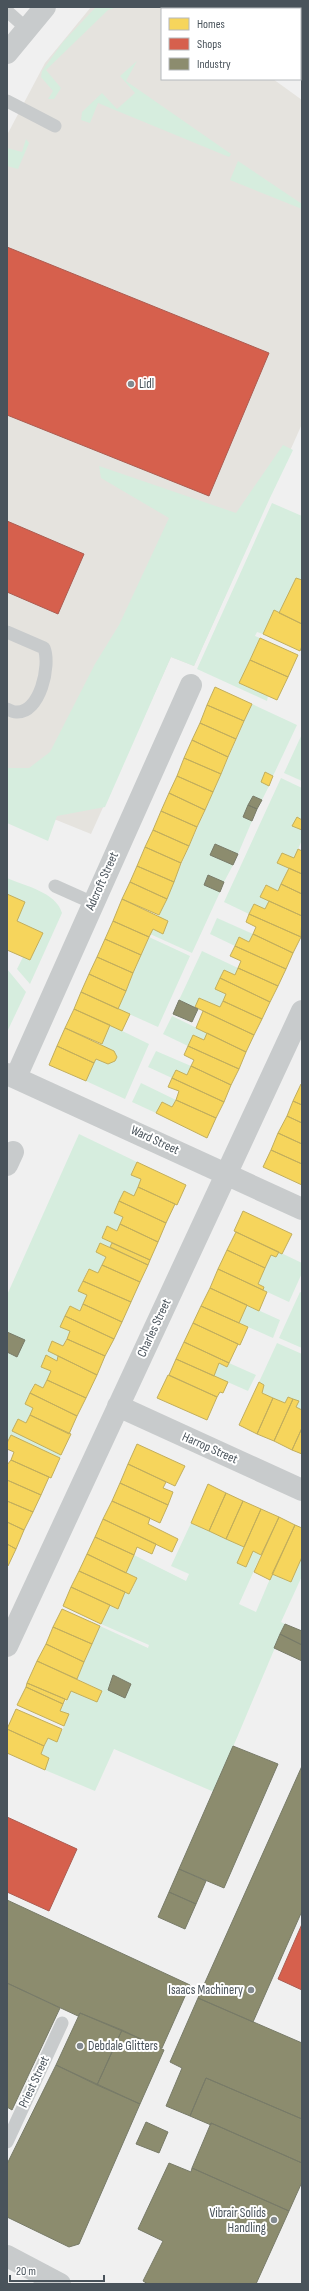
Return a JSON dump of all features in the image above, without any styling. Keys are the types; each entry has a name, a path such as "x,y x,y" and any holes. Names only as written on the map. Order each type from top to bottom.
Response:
{"street":[{"path":"7,53 26,28 46,7"},
{"name":"Adcroft Street","path":"11,1075 93,902 191,685"},
{"name":"Charles Street","path":"7,1646 302,1011"},
{"name":"Ward Street","path":"11,1075 227,1173 302,1209"},
{"name":"Harrop Street","path":"118,1406 302,1490"},
{"path":"8,2257 60,2284"}],"lane":[{"path":"7,10 26,28"},
{"path":"7,101 55,126"},
{"path":"7,632 44,648 47,656 46,676 37,697 29,708 16,712 7,709"},
{"path":"55,886 93,902"},
{"name":"Priest Street","path":"7,2142 62,2023"}],"shaded area":[{"path":"91,7 175,7 176,8 161,8 161,80 274,80 302,100 302,424 194,666 171,657 91,834 7,800 7,135 45,63"}],"green space":[{"path":"96,7 117,7 108,10 46,70 61,88 54,99 48,99 53,91 41,77 42,71 63,42"},
{"path":"137,61 126,81 231,154 229,157 98,103 90,123 81,120 82,112 102,93 117,109 135,93 120,76"},
{"path":"26,139 29,143 18,169 7,166 7,148 22,152"},
{"path":"238,161 302,204 302,209 230,180"},
{"path":"283,445 293,450 194,666 171,657 105,807 57,816 48,841 7,823 7,768 29,768 50,752 95,664 119,625 169,518 101,478 99,466 236,513"},
{"path":"272,503 302,516 302,580 296,578 279,613 274,611 263,634 257,632 255,636 260,638 239,683 268,696 267,701 197,669"},
{"path":"252,704 297,725 273,776 265,772 269,786 262,800 253,796 243,817 252,821 238,854 215,844 210,855 233,865 224,882 208,875 204,885 220,892 192,953 150,934 153,929 163,934 168,921 158,917"},
{"path":"302,734 302,781 284,773"},
{"path":"281,778 302,788 302,820 297,818 293,826 302,830 302,840 294,858 282,853 277,863 289,868 278,891 265,885 260,897 269,901 265,909 254,904 249,914 224,902"},
{"path":"7,878 47,895 59,906 62,913 30,984 17,969 23,957 30,960 43,933 17,921 25,902 7,894"},
{"path":"217,918 253,934 249,942 239,937 235,946 210,934"},
{"path":"149,937 190,956 158,1027 118,1009"},
{"path":"202,951 238,968 235,975 224,970 215,989 226,994 220,1007 200,998 195,1007 179,1000"},
{"path":"7,969 26,992 7,1032"},
{"path":"172,1016 207,1033 204,1040 193,1035 188,1046 163,1034"},
{"path":"110,1025 149,1044 125,1099 86,1081 96,1059 108,1064 115,1061 116,1054 101,1045"},
{"path":"156,1051 191,1066 187,1075 172,1078 148,1067"},
{"path":"141,1083 176,1100 172,1107 161,1103 156,1113 132,1102"},
{"path":"79,1134 137,1162 131,1174 141,1179 134,1196 124,1191 114,1213 123,1217 117,1231 107,1227 102,1238 112,1243 110,1247 100,1243 96,1252 106,1257 98,1273 88,1269 78,1291 87,1295 80,1311 70,1306 61,1327 70,1331 63,1346 52,1341 48,1351 58,1356 57,1361 46,1356 41,1367 51,1371 43,1388 34,1384 25,1404 33,1408 26,1423 18,1419 13,1431 61,1455 60,1458 11,1435 7,1443 7,1352 17,1357 7,1332 7,1295"},
{"path":"279,1252 302,1263 302,1273 289,1302 263,1290 264,1287 258,1284 271,1255 276,1257"},
{"path":"300,1292 302,1293 302,1348 279,1338"},
{"path":"247,1305 280,1320 273,1338 239,1323"},
{"path":"277,1343 302,1354 302,1410 296,1407 298,1401 288,1397 285,1403 262,1393 264,1385 259,1382"},
{"path":"219,1363 227,1367 229,1363 256,1375 248,1391 214,1376"},
{"path":"191,1523 244,1547 237,1563 246,1567 253,1551 261,1555 239,1604 256,1612 272,1574 291,1582 302,1557 302,1576 281,1622 285,1624 214,1792 114,1749 95,1791 45,1770 49,1758 41,1754 48,1738 57,1742 69,1715 60,1711 71,1691 97,1702 102,1691 77,1679 100,1626 148,1648 149,1645 101,1624 110,1605 118,1609 125,1592 130,1594 137,1578 126,1573 134,1555 186,1581 189,1574 171,1566","holes":["113,1676 131,1684 125,1698 108,1690"]}],"building: Homes":[{"path":"296,578 302,580 302,624 279,613"},
{"path":"274,610 302,624 302,646 300,651 263,634"},
{"path":"260,638 298,655 288,677 250,660"},
{"path":"250,660 288,677 277,700 239,683"},
{"path":"215,687 252,704 244,721 207,705"},
{"path":"207,705 244,721 236,739 200,723"},
{"path":"200,723 236,739 228,757 192,740"},
{"path":"192,740 228,757 221,774 184,758"},
{"path":"184,758 221,774 213,792 177,776"},
{"path":"265,772 273,776 269,786 261,782"},
{"path":"177,776 213,792 205,810 169,793"},
{"path":"169,793 205,810 197,827 161,811"},
{"path":"161,811 197,827 189,846 153,830"},
{"path":"297,817 302,820 302,830 292,826"},
{"path":"153,830 189,846 181,863 145,847"},
{"path":"145,847 181,863 174,882 137,866"},
{"path":"298,849 302,851 302,874 277,863 282,853 294,858"},
{"path":"137,866 174,882 167,899 130,882"},
{"path":"289,868 302,874 302,894 281,884"},
{"path":"130,882 167,899 159,915 122,899"},
{"path":"281,884 302,894 302,916 260,897 266,885 278,891"},
{"path":"7,894 25,902 17,921 43,933 30,960 7,950"},
{"path":"122,899 168,921 163,934 153,929 149,937 113,921"},
{"path":"269,901 302,916 301,937 249,914 254,904 265,909"},
{"path":"249,914 301,937 293,953 253,934 256,927 246,922"},
{"path":"113,921 149,937 141,955 105,939"},
{"path":"253,934 293,953 286,969 235,946 239,937 249,942"},
{"path":"105,939 141,955 133,973 97,957"},
{"path":"235,946 286,969 278,986 238,968 241,961 230,956"},
{"path":"97,957 133,973 126,991 89,974"},
{"path":"238,968 278,986 270,1002 220,978 224,970 235,975"},
{"path":"89,974 126,991 118,1009 81,992"},
{"path":"220,978 270,1002 262,1019 223,1001 226,994 215,989"},
{"path":"81,992 130,1014 122,1031 74,1009"},
{"path":"199,998 220,1007 223,1001 262,1019 254,1035 195,1007"},
{"path":"74,1009 110,1025 102,1044 65,1028"},
{"path":"203,1011 254,1035 246,1052 196,1028"},
{"path":"65,1028 114,1051 117,1057 115,1061 108,1064 96,1059 94,1063 57,1046"},
{"path":"207,1033 246,1052 239,1069 188,1046 193,1035 204,1040"},
{"path":"57,1046 94,1063 86,1081 49,1065"},
{"path":"188,1046 239,1069 231,1085 191,1066 194,1060 184,1055"},
{"path":"191,1066 231,1085 224,1102 172,1078 176,1070 187,1075"},
{"path":"172,1078 224,1102 216,1118 176,1100 179,1091 168,1087"},
{"path":"301,1084 302,1085 302,1105 293,1101"},
{"path":"176,1100 216,1118 207,1138 156,1113 162,1102 172,1107"},
{"path":"293,1101 302,1105 302,1123 287,1116"},
{"path":"287,1116 302,1123 302,1144 278,1133"},
{"path":"278,1133 302,1144 302,1164 271,1150"},
{"path":"271,1150 302,1164 302,1185 263,1167"},
{"path":"137,1162 186,1185 177,1205 138,1187 141,1179 131,1175"},
{"path":"138,1187 175,1204 166,1223 119,1201 124,1191 134,1196"},
{"path":"119,1201 166,1223 158,1242 120,1224 123,1217 114,1213"},
{"path":"243,1211 292,1234 282,1254 234,1231"},
{"path":"120,1224 158,1242 150,1260 102,1238 107,1226 117,1231"},
{"path":"236,1232 279,1252 276,1257 271,1255 265,1268 227,1250"},
{"path":"100,1243 148,1265 140,1282 102,1265 106,1257 96,1252"},
{"path":"112,1243 150,1260 148,1265 110,1247"},
{"path":"227,1250 265,1268 258,1284 264,1287 263,1290 218,1269"},
{"path":"102,1265 140,1282 131,1302 83,1281 89,1269 98,1273"},
{"path":"218,1269 267,1292 259,1311 210,1288"},
{"path":"83,1281 131,1302 122,1322 83,1304 87,1295 78,1291"},
{"path":"210,1288 247,1305 239,1323 201,1306"},
{"path":"83,1304 122,1322 114,1339 65,1316 70,1306 80,1311"},
{"path":"201,1306 248,1327 240,1345 193,1323"},
{"path":"65,1316 114,1339 105,1356 67,1339 70,1331 60,1327"},
{"path":"193,1323 238,1344 229,1363 184,1342"},
{"path":"67,1339 105,1356 97,1375 48,1351 52,1341 63,1346"},
{"path":"184,1342 229,1363 227,1367 219,1363 214,1376 176,1359"},
{"path":"46,1355 57,1361 58,1356 97,1375 86,1398 47,1380 51,1371 41,1367"},
{"path":"176,1359 228,1382 223,1393 220,1392 217,1397 169,1375"},
{"path":"168,1375 217,1397 207,1420 157,1398"},
{"path":"47,1380 86,1398 77,1416 30,1393 35,1384 43,1388"},
{"path":"259,1382 264,1385 262,1393 273,1398 257,1434 239,1425"},
{"path":"30,1393 77,1416 69,1434 30,1415 33,1408 25,1404"},
{"path":"288,1397 293,1399 274,1441 257,1434 273,1398 285,1403"},
{"path":"293,1399 299,1401 296,1407 302,1410 302,1428 292,1450 274,1441"},
{"path":"30,1415 71,1434 61,1455 12,1431 18,1419 26,1423"},
{"path":"302,1428 302,1454 292,1450"},
{"path":"11,1435 60,1458 51,1478 11,1460 14,1452 7,1449 7,1443"},
{"path":"137,1444 185,1466 175,1486 128,1464"},
{"path":"11,1460 49,1477 41,1495 7,1480 7,1465"},
{"path":"128,1464 166,1482 163,1488 173,1492 168,1505 120,1483"},
{"path":"7,1480 41,1495 33,1512 7,1501"},
{"path":"120,1483 168,1505 160,1523 112,1501"},
{"path":"208,1484 226,1493 209,1531 191,1523"},
{"path":"226,1493 243,1501 226,1539 209,1531"},
{"path":"7,1501 33,1512 24,1530 7,1522"},
{"path":"112,1501 150,1518 148,1524 178,1539 172,1552 103,1519"},
{"path":"243,1501 261,1509 244,1547 226,1539"},
{"path":"261,1509 279,1517 261,1555 253,1551 246,1567 237,1563"},
{"path":"279,1517 295,1525 270,1580 254,1572"},
{"path":"103,1519 156,1544 152,1554 137,1547 134,1555 95,1537"},
{"path":"7,1522 24,1530 16,1549 7,1544"},
{"path":"295,1525 302,1528 302,1557 291,1582 272,1574"},
{"path":"95,1537 134,1555 126,1573 87,1554"},
{"path":"7,1544 16,1549 8,1566 7,1565"},
{"path":"87,1554 137,1578 129,1594 79,1571"},
{"path":"79,1571 125,1592 118,1609 71,1587"},
{"path":"71,1587 110,1605 101,1624 63,1606"},
{"path":"62,1609 100,1626 92,1644 53,1627"},
{"path":"53,1627 92,1644 84,1662 46,1644"},
{"path":"46,1644 84,1662 77,1679 37,1661"},
{"path":"37,1661 102,1691 97,1702 71,1691 67,1700 27,1683"},
{"path":"27,1683 65,1699 63,1704 26,1687"},
{"path":"26,1687 63,1704 60,1711 69,1714 64,1726 17,1705"},
{"path":"16,1709 62,1729 57,1742 48,1738 44,1746 7,1729"},
{"path":"7,1729 44,1746 41,1754 49,1758 45,1770 7,1753"}],"building: Shops":[{"name":"Lidl","path":"7,247 269,353 209,496 7,415"},
{"path":"7,521 84,554 58,614 7,592"},
{"path":"7,1817 77,1849 49,1911 7,1892"},
{"path":"302,1924 302,1990 278,1979"}],"building: Industry":[{"path":"253,796 262,800 257,809 248,805"},
{"path":"248,805 257,809 252,821 243,817"},
{"path":"215,844 238,854 233,865 210,855"},
{"path":"208,875 224,882 220,892 204,885"},
{"path":"179,1000 198,1009 192,1022 173,1014"},
{"path":"7,1332 25,1340 17,1357 7,1352"},
{"path":"285,1624 302,1631 302,1645 280,1634"},
{"path":"280,1634 302,1645 302,1661 274,1648"},
{"path":"113,1675 131,1684 125,1698 108,1690"},
{"path":"233,1746 278,1764 224,1888 179,1869"},
{"path":"302,1766 302,1911 253,2022 198,1998"},
{"path":"179,1869 206,1881 196,1904 169,1892"},
{"path":"169,1892 196,1904 185,1929 158,1917"},
{"path":"7,1900 190,1985 162,2048 80,2013 78,2016 7,1983"},
{"path":"7,1983 60,2008 12,2110 7,2107"},
{"path":"198,1998 302,2043 302,2119 206,2078 190,2116 166,2106 182,2068 170,2062"},
{"path":"80,2013 122,2030 97,2085 56,2065"},
{"path":"122,2030 164,2050 140,2104 97,2085"},
{"path":"56,2065 140,2104 79,2244 69,2247 7,2217 7,2164"},
{"path":"206,2078 302,2119 302,2163 211,2123 211,2125 190,2116"},
{"path":"146,2122 168,2132 159,2153 136,2144"},
{"path":"211,2123 302,2163 302,2182 289,2211 192,2168"},
{"path":"169,2163 191,2172 192,2168 289,2211 256,2284 148,2284 143,2281 163,2241 138,2229"}],"place":[{"name":"Lidl","path":"131,384"},
{"name":"Isaacs Machinery","path":"251,1990"},
{"name":"Debdale Glitters","path":"80,2046"},
{"name":"Vibrair Solids Handling","path":"274,2220"}]}
